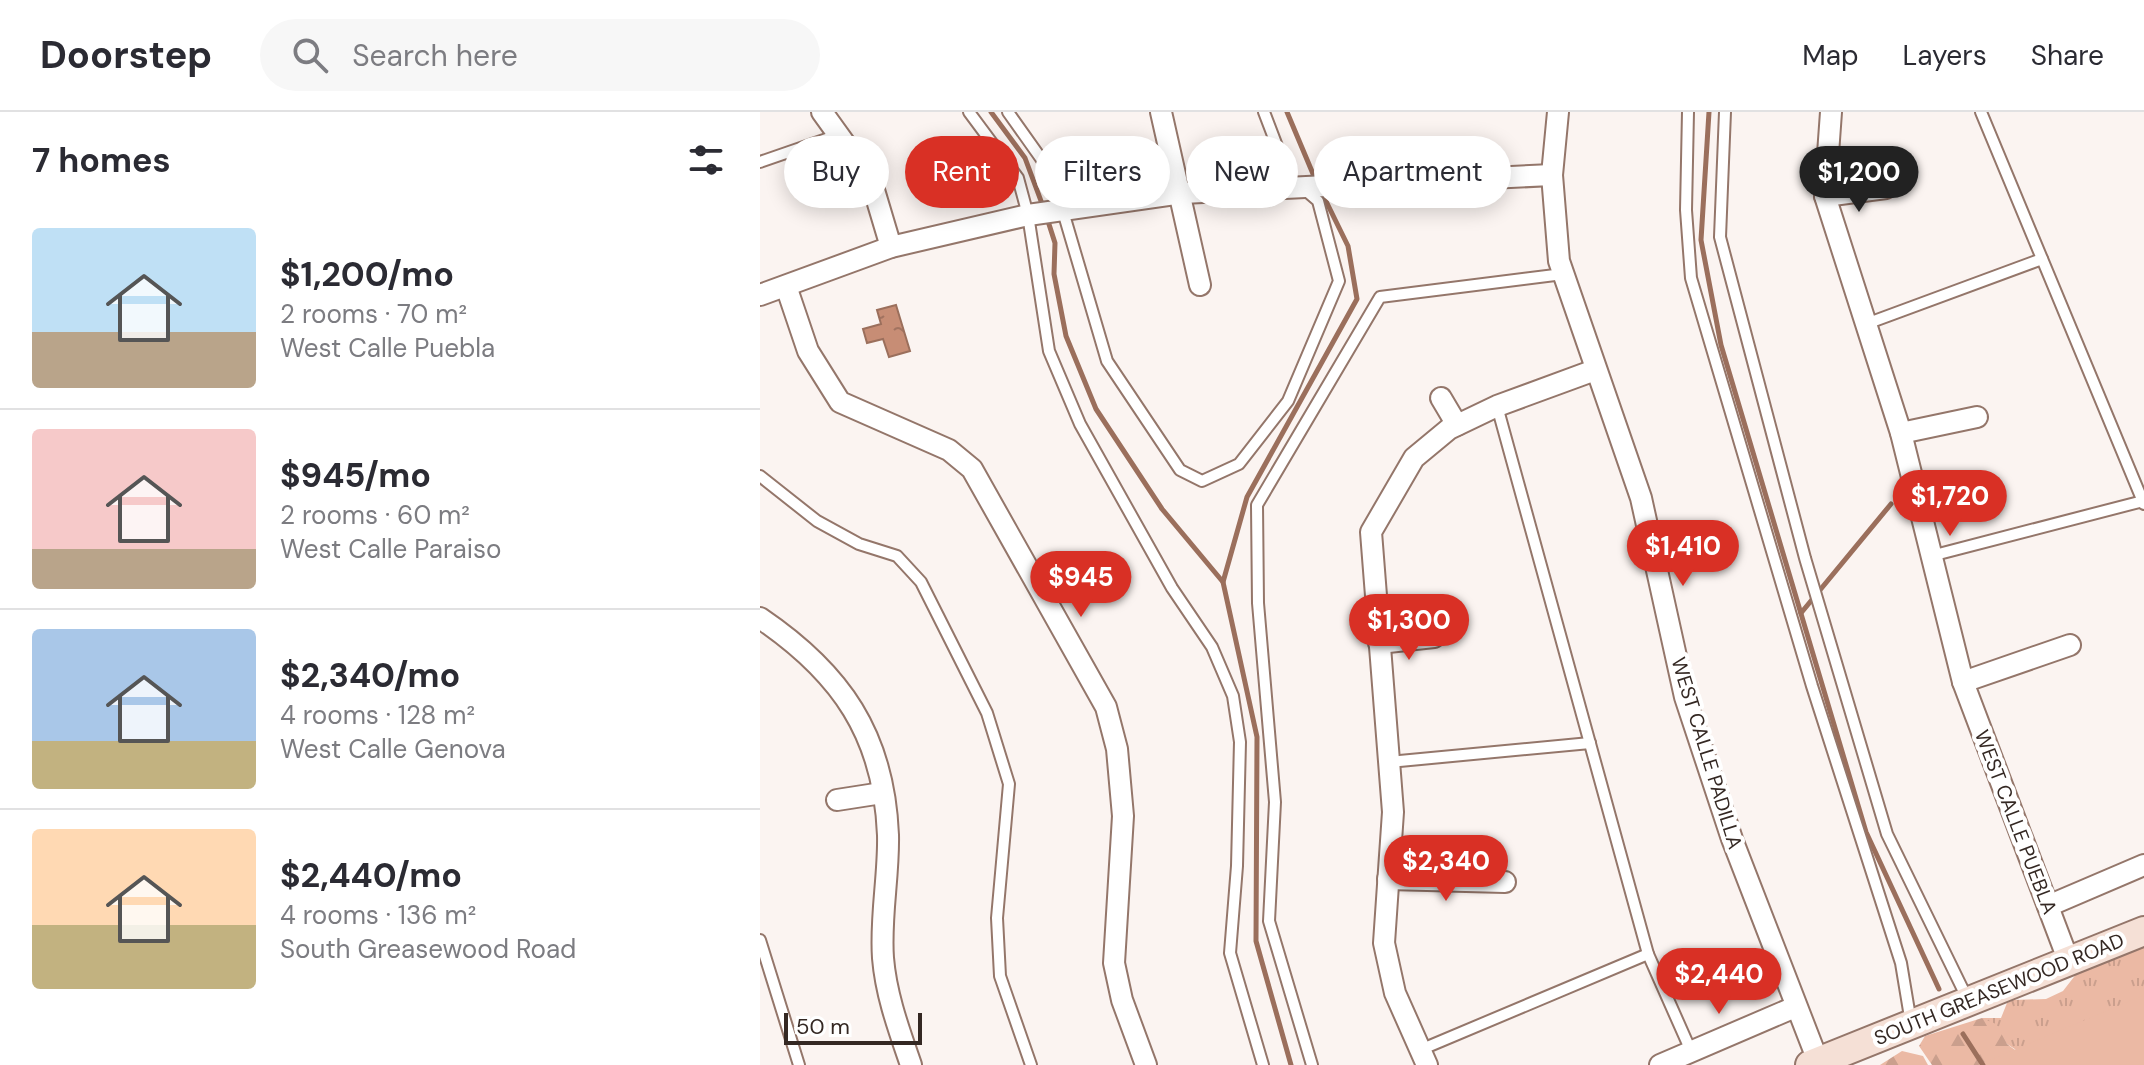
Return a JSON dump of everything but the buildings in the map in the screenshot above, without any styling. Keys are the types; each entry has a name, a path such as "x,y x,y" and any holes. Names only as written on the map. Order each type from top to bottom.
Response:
{"main road":[{"name":"SOUTH GREASEWOOD ROAD","path":"1814,1063 2144,931"}],"street":[{"path":"822,112 871,180 891,247"},
{"path":"1161,112 1182,193 1200,285"},
{"name":"WEST CALLE PADILLA","path":"1558,112 1552,175 1559,261 1641,498 1685,697 1732,839 1814,1063"},
{"name":"WEST CALLE PUEBLA","path":"1831,112 1825,196 1901,433 1963,682 2069,962"},
{"path":"760,295 891,247 1028,215 1182,193 1552,175"},
{"path":"1825,196 1886,188"},
{"path":"786,286 808,351 840,402 949,450 972,469 1106,707 1117,749 1123,816 1114,963 1122,1000 1146,1065"},
{"path":"1424,1058 1395,993 1384,943 1393,812 1371,532 1414,458 1457,425 1497,406 1595,370"},
{"path":"1441,398 1457,425"},
{"path":"1901,433 1977,417"},
{"path":"760,618 795,641 836,682 865,729 882,793 888,835 883,958 890,1003 911,1065"},
{"path":"1379,643 1434,637"},
{"path":"1963,682 2070,645"},
{"path":"837,800 882,793"},
{"path":"2048,906 2144,865"},
{"path":"1388,879 1505,882"},
{"path":"1660,1065 1795,1007"}],"lane":[{"path":"969,112 1018,178 1028,215 1049,351 1074,409 1143,538 1212,647 1233,696 1240,742 1237,866 1230,953 1263,1065"},
{"path":"1008,112 1052,174 1107,361 1180,470 1202,481 1239,464 1288,401 1339,281 1318,201 1300,187 1264,112"},
{"path":"1688,112 1686,210 1691,278 1812,686 1901,963 1912,1025"},
{"path":"1725,112 1720,237 1805,558 1887,834 1969,1002"},
{"path":"1931,556 2143,503 1981,112"},
{"path":"760,162 838,135"},
{"path":"1866,324 2042,259"},
{"path":"1312,1065 1269,921 1275,802 1258,603 1257,505 1380,297 1563,274"},
{"path":"1497,406 1648,954 1691,1051"},
{"path":"760,476 817,521 859,544 897,556 921,582 987,713 1009,784 997,918 1000,976 1031,1065"},
{"path":"1389,762 1590,743"},
{"path":"760,940 799,1065"},
{"path":"1424,1058 1648,954"}],"green space":[{"path":"2144,947 2144,1065 2021,1053 2007,1044 1982,1018 2001,1018 2007,1003 2013,1000 2046,999 2063,991 2077,973"},
{"path":"2144,995 2144,1065 1978,1065"},
{"path":"1982,1018 1996,1024 2007,1044 2035,1065 1932,1065 1919,1046 1925,1036"},
{"path":"1902,1051 1923,1056 1928,1065 1880,1065"}],"water":[{"path":"896,305 910,351 889,357 883,339 867,343 863,329 881,324 877,310"}],"waterway":[{"path":"991,112 1025,158 1044,209"},
{"path":"1287,112 1314,176"},
{"path":"1709,112 1701,240 1721,345 1866,832 1939,989"},
{"path":"1223,582 1247,497 1357,299 1348,246 1329,208"},
{"path":"1047,218 1055,243 1054,274 1066,336 1096,409 1162,509 1223,582 1257,737 1256,941 1291,1065"},
{"path":"1801,613 1891,504"},
{"path":"1963,1034 1983,1065"}]}
